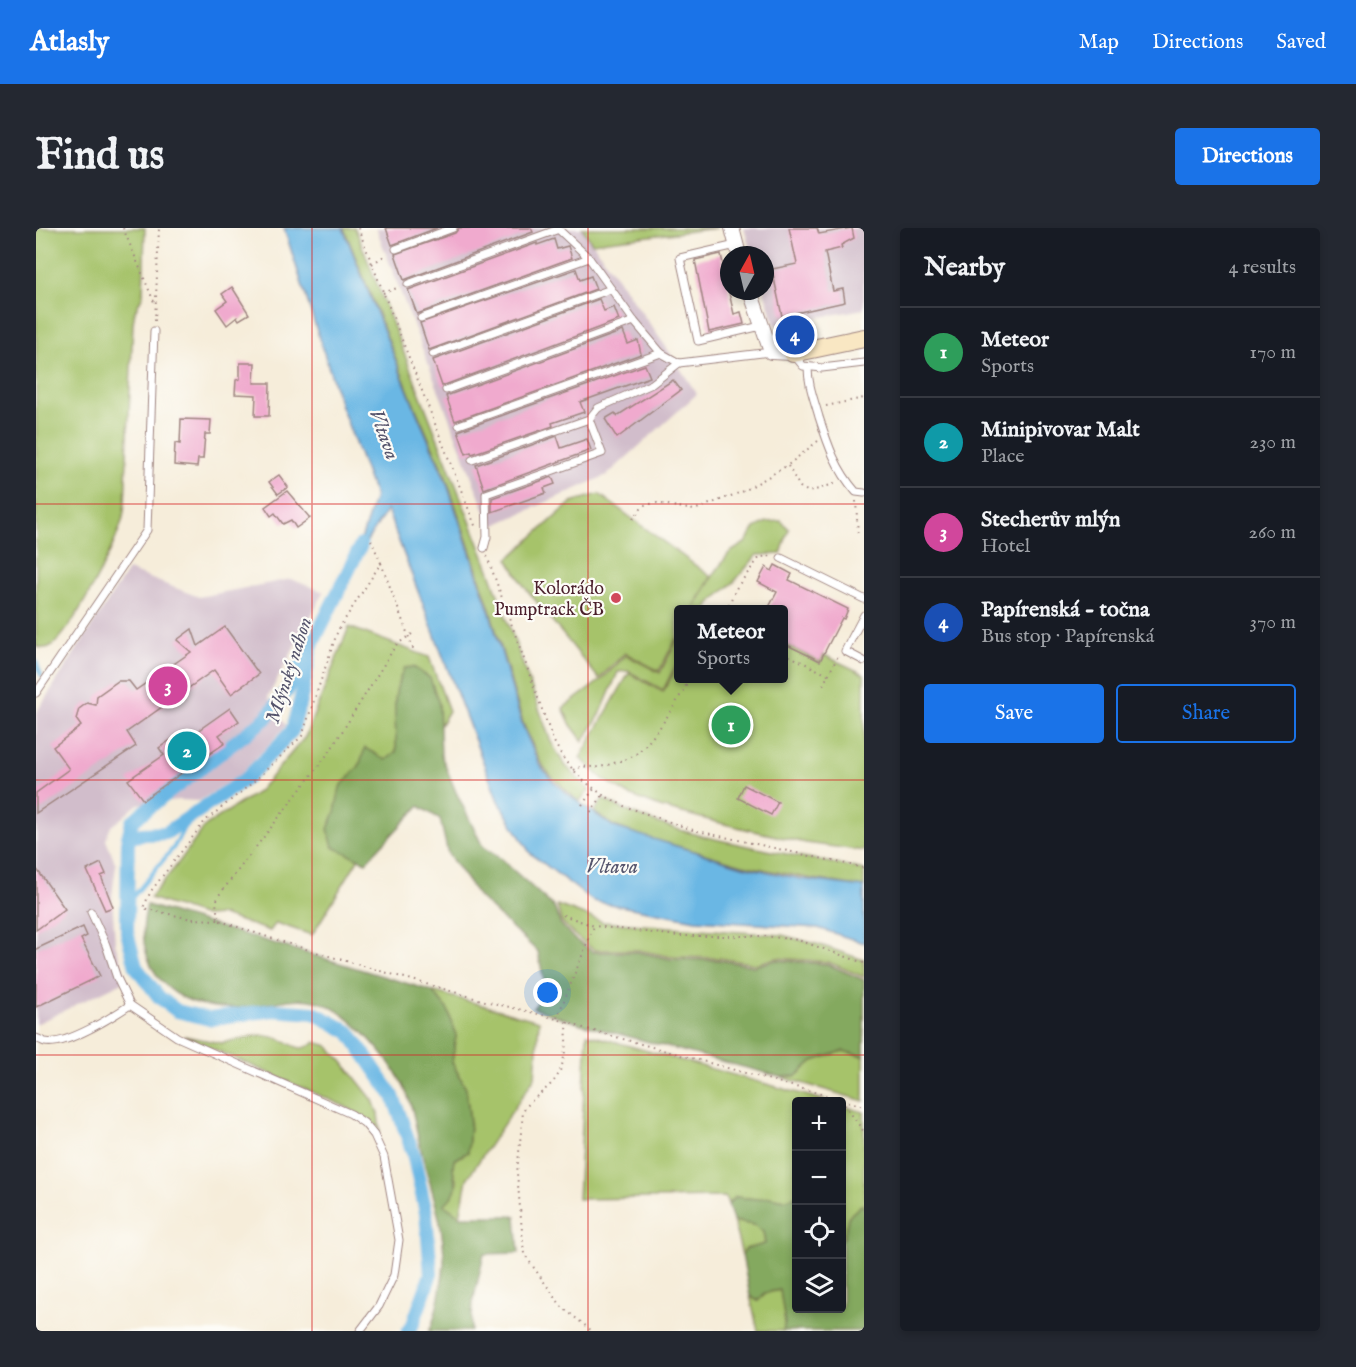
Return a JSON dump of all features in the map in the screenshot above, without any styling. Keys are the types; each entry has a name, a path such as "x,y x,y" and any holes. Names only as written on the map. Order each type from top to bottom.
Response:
{"street":[{"path":"732,228 737,246"},
{"path":"753,300 771,352 793,353 864,338"}],"lane":[{"path":"396,249 453,228"},
{"path":"408,284 558,228 589,258 634,321 661,353 679,363"},
{"path":"720,252 680,258 698,341 761,326"},
{"path":"421,318 589,258"},
{"path":"433,354 611,289"},
{"path":"446,390 634,321"},
{"path":"36,693 147,530 154,331"},
{"path":"472,460 589,419 598,408 652,384 679,363 771,352"},
{"path":"459,425 661,353"},
{"path":"793,353 803,366 808,367 822,368 864,363"},
{"path":"808,367 808,384 831,455 844,478 860,492"},
{"path":"484,548 487,537 486,494 602,453 589,419"},
{"path":"781,558 864,599"},
{"path":"864,615 845,651 864,661"},
{"path":"91,912 130,1005 177,1037 351,1114 375,1135 384,1157 399,1240 394,1275 379,1306 360,1331"},
{"path":"36,1038 45,1042 67,1038 107,1020 130,1005"}],"path":[{"path":"123,228 155,305"},
{"path":"154,331 159,228"},
{"path":"358,228 484,548 553,740 565,761 594,789 624,806 693,830 864,868"},
{"path":"372,264 396,249"},
{"path":"383,293 408,284"},
{"path":"817,410 834,403 864,398"},
{"path":"633,519 644,505 657,503 694,510 744,491 788,465 825,436"},
{"path":"788,465 800,488 809,492 837,483 844,478"},
{"path":"858,535 860,492"},
{"path":"371,540 414,651"},
{"path":"728,605 737,587 760,557"},
{"path":"381,563 338,630 302,736 252,783 205,820 152,891 143,908 191,919 218,920 267,938 471,997 557,1018 834,1097"},
{"path":"218,920 216,902 219,895 330,751 396,645 412,634"},
{"path":"823,685 842,649 845,651"},
{"path":"788,655 828,675"},
{"path":"573,770 582,765 599,767 631,758 640,751 668,716 687,683"},
{"path":"582,805 594,789"},
{"path":"591,812 603,795"},
{"path":"563,915 594,926 679,936 744,935 798,940 864,963"},
{"path":"557,1018 594,926"},
{"path":"568,1022 566,1054 554,1081 526,1105 523,1112 517,1173 520,1212 524,1254 562,1307 592,1331"},
{"path":"846,1101 864,1106"},
{"path":"846,1106 864,1132"}],"shaded area":[{"path":"376,228 582,228 697,394 607,475 491,527"},
{"path":"744,228 864,228 864,309 775,325 767,300 774,300 774,246 749,246"},
{"path":"128,570 199,597 291,579 324,592 268,697 286,726 241,774 199,801 179,800 138,804 110,828 106,840 116,865 112,896 115,943 127,980 36,1024 36,713"}],"green space":[{"path":"36,228 145,228 143,295 135,311 133,323 123,519 102,569 80,609 58,640 44,648 36,646"},
{"path":"344,228 355,228 488,567 551,742 564,764 589,790 579,802 550,775 540,762 523,723 489,606 446,477 413,402"},
{"path":"582,228 717,228 592,243"},
{"name":"Kolorádo Pumptrack ČB","path":"599,494 711,577 695,605 674,605 674,643 659,671 625,653 599,679 524,586 508,559 572,502"},
{"path":"781,521 789,529 781,554 757,555 734,582 709,605 696,605 729,553 745,543 755,528 767,522"},
{"path":"349,627 429,657 449,711 312,935 276,923 270,931 222,915 205,916 150,898 206,825 258,792 305,737"},
{"path":"674,646 674,669 663,690 628,671 618,672 600,715 583,741 571,725 563,708 601,680 626,655 660,673"},
{"path":"788,646 820,662 824,655 864,674 864,851 806,843 660,807 629,795 603,779 580,758 629,673 663,692 674,672 674,683 788,683"},
{"path":"413,667 430,678 439,704 441,755 483,847 501,859 554,907 560,923 573,938 593,952 638,952 671,959 719,960 754,966 776,960 827,964 864,980 864,1056 843,1051 813,1061 796,1076 781,1077 581,1024 533,1008 546,991 538,952 479,897 448,854 440,819 419,806 366,862 333,847 328,829 335,812 340,787 359,766 365,748 386,760 396,752 395,700 399,679 404,668"},
{"path":"603,799 633,814 697,835 864,870 864,887 743,865 639,835 614,826 594,812"},
{"path":"147,905 432,991 448,1010 456,1036 452,1062 466,1089 470,1123 468,1152 454,1160 455,1192 444,1205 460,1216 516,1216 519,1253 484,1254 473,1302 471,1331 429,1331 433,1323 443,1274 442,1232 410,1101 389,1063 350,1020 319,1002 299,999 249,1007 223,1008 197,1003 174,992 156,974 145,949 144,923"},
{"path":"557,905 603,922 782,935 864,960 864,977 828,962 776,958 755,964 719,958 672,957 638,950 594,950 574,935 561,921"},
{"path":"432,991 539,1021 535,1077 467,1179 460,1216 444,1205 457,1182 452,1167 454,1160 468,1152 470,1123 466,1089 452,1062 456,1036 448,1010"},
{"path":"587,1034 813,1097 792,1097 792,1197 785,1200 769,1197 757,1199 735,1197 728,1204 725,1197 578,1199"},
{"path":"261,1035 280,1039 301,1048 315,1042 328,1046 373,1100 380,1131 372,1121 344,1106 184,1036 221,1043"},
{"path":"843,1051 864,1056 864,1101 781,1077 796,1076 813,1061"},
{"path":"846,1107 864,1112 864,1207 861,1206 846,1235"},
{"path":"735,1197 757,1199 769,1197 785,1200 792,1197 792,1313 846,1313 846,1228 848,1217 861,1205 864,1207 864,1331 783,1331 785,1322 780,1290 765,1293 758,1301 750,1296 742,1255 746,1249 765,1244 763,1232 754,1225 733,1221 728,1204"},
{"path":"733,1221 754,1225 763,1231 765,1244 746,1249 742,1255"},
{"path":"780,1290 785,1322 783,1331 758,1331 750,1296 758,1301 765,1293"}],"water":[{"name":"Vltava","path":"284,228 343,228 446,481 490,613 522,724 539,764 569,795 614,827 742,866 801,879 864,887 864,943 818,928 696,920 593,901 530,853 498,801 387,510 355,559 375,496 341,406"}],"building":[{"path":"386,228 437,228 392,245"},
{"path":"459,228 531,228 533,232 404,280 395,254 455,233"},
{"path":"789,228 817,228 819,234 852,228 854,238 841,245 842,248 825,252 833,291 843,289 845,302 782,316 774,269 797,264"},
{"path":"554,239 557,249 568,246 572,258 417,314 408,290 537,243 537,245"},
{"path":"720,254 720,300 731,300 734,314 741,312 744,324 709,332 695,260"},
{"path":"576,269 580,280 591,276 596,289 429,350 420,323"},
{"path":"232,287 249,314 239,320 237,317 227,325 216,309 227,301 222,294"},
{"path":"599,299 604,311 614,307 619,320 442,386 433,360"},
{"path":"623,331 628,344 638,340 641,354 455,421 446,396"},
{"path":"240,363 255,363 254,383 270,383 269,416 255,416 256,395 235,394 236,380 240,379"},
{"path":"645,365 650,377 580,402 584,412 552,423 553,426 472,454 471,452 466,454 458,431"},
{"path":"673,380 681,390 617,438 605,419 615,413 617,416"},
{"path":"181,419 211,420 210,434 205,434 203,459 198,459 197,467 174,465 175,443 180,444"},
{"path":"557,436 561,448 587,439 591,450 484,489 476,465"},
{"path":"279,475 288,487 278,494 269,482"},
{"path":"552,477 555,484 544,488 546,493 492,512 492,498"},
{"path":"287,491 310,518 296,528 291,520 283,524 275,513 271,516 265,507"},
{"path":"775,565 792,574 789,580 848,609 820,661 788,645 788,605 770,605 777,592 758,582 766,567 772,571"},
{"path":"225,627 259,674 231,694 214,670 127,732 136,746 36,813 36,793 69,769 53,747 81,726 76,719 79,709 87,703 96,705 97,696 118,681 129,681 136,690 191,652 177,640 192,629 198,646"},
{"path":"230,708 239,721 219,735 225,743 143,800 128,780 164,755 159,748 185,730 193,734"},
{"path":"744,785 778,802 771,815 738,798"},
{"path":"101,863 106,874 101,876 113,907 105,910 87,870"},
{"path":"36,868 65,909 36,930"},
{"path":"83,927 87,936 81,939 100,976 36,1007 36,949"}],"waterway":[{"name":"Mlýnský náhon","path":"361,545 311,647 292,731 247,778 166,833 142,834 128,838 127,932 136,967 159,997 177,1011 210,1019 273,1010 314,1013 349,1032 393,1096 413,1153 426,1213 431,1274 413,1324 408,1331"},
{"path":"128,838 132,822 142,813 265,719 287,691 304,660"},
{"path":"36,661 41,675"},
{"path":"128,903 174,847 189,818"}],"place":[{"name":"Papírenská - točna","path":"795,335"},
{"name":"Kolorádo Pumptrack ČB","path":"616,598"},
{"name":"Stecherův mlýn","path":"168,686"},
{"name":"Meteor","path":"731,725"},
{"name":"Minipivovar Malt","path":"187,751"}]}
